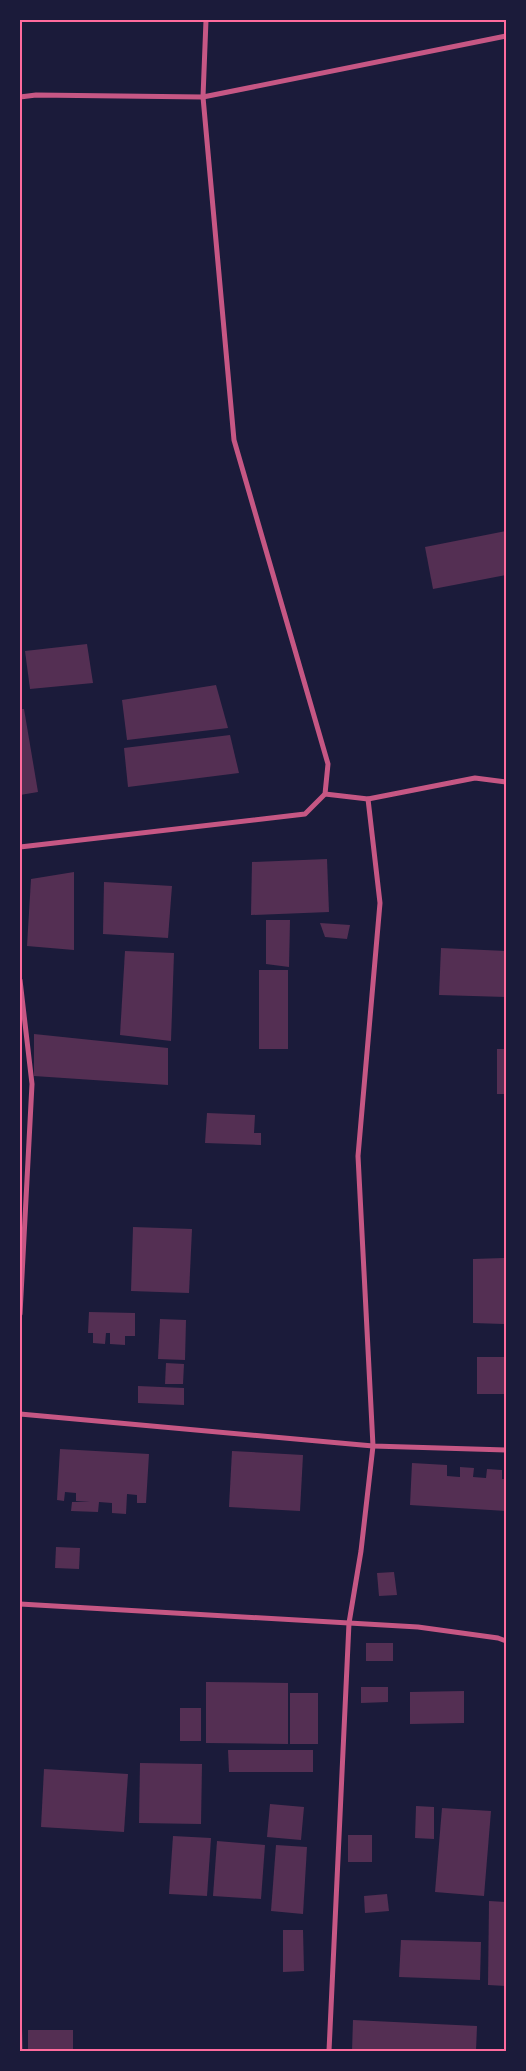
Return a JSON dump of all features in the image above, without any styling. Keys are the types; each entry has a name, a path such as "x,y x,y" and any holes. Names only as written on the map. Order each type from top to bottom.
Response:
{"street":[{"path":"20,847 305,814 325,794 328,764 234,440 203,97 206,20"},
{"path":"20,97 36,95 203,97 506,36"},
{"path":"325,794 368,799 475,778 506,782"},
{"path":"329,2051 349,1623 361,1550 373,1446 358,1156 380,903 368,799"},
{"path":"20,980 32,1084 20,1314"},
{"path":"20,1414 373,1446 506,1450"},
{"path":"20,1604 418,1627 498,1638 506,1641"}],"building":[{"path":"506,531 506,575 433,589 425,547"},
{"path":"87,644 93,683 30,689 25,651"},
{"path":"216,685 228,728 127,740 122,700"},
{"path":"20,709 24,709 38,792 20,795"},
{"path":"230,735 239,773 128,787 124,748"},
{"path":"327,859 329,912 251,915 252,862"},
{"path":"74,872 74,950 27,946 31,879"},
{"path":"104,882 172,886 168,938 103,934"},
{"path":"266,920 290,920 289,967 266,964"},
{"path":"320,923 350,925 347,939 325,937"},
{"path":"441,948 506,951 506,997 439,995"},
{"path":"125,951 174,953 171,1041 120,1035"},
{"path":"259,970 288,970 288,1049 259,1049"},
{"path":"34,1034 168,1048 168,1085 34,1076"},
{"path":"497,1049 506,1049 506,1094 497,1094"},
{"path":"207,1113 255,1115 254,1133 261,1133 261,1145 205,1143"},
{"path":"133,1227 192,1229 189,1293 131,1291"},
{"path":"504,1258 504,1324 473,1323 473,1259"},
{"path":"89,1312 135,1313 135,1336 125,1336 125,1345 110,1344 110,1333 106,1333 105,1344 93,1343 93,1333 88,1333"},
{"path":"160,1319 186,1320 185,1360 158,1359"},
{"path":"477,1357 506,1357 506,1394 477,1394"},
{"path":"166,1363 184,1364 183,1384 165,1384"},
{"path":"138,1386 184,1388 184,1405 138,1403"},
{"path":"60,1449 149,1454 146,1503 137,1503 137,1495 127,1494 126,1514 112,1513 112,1503 99,1502 98,1512 71,1511 72,1502 90,1502 76,1501 76,1493 65,1492 64,1501 57,1500"},
{"path":"232,1451 303,1455 300,1511 229,1507"},
{"path":"412,1463 447,1465 447,1476 460,1477 460,1467 474,1468 473,1477 486,1478 487,1469 502,1470 502,1479 506,1479 506,1511 410,1505"},
{"path":"56,1547 80,1548 79,1569 55,1568"},
{"path":"394,1572 397,1595 379,1596 377,1573"},
{"path":"366,1643 393,1643 393,1661 366,1661"},
{"path":"206,1682 288,1683 288,1744 206,1743"},
{"path":"361,1687 388,1687 388,1702 361,1703"},
{"path":"464,1691 464,1723 410,1724 410,1692"},
{"path":"290,1693 318,1693 318,1744 290,1744"},
{"path":"180,1708 201,1708 201,1741 180,1741"},
{"path":"228,1750 313,1750 313,1772 229,1772"},
{"path":"140,1763 202,1764 201,1824 139,1823"},
{"path":"44,1769 128,1774 124,1832 41,1827"},
{"path":"270,1804 304,1807 301,1840 267,1837"},
{"path":"416,1806 434,1807 434,1839 415,1838"},
{"path":"442,1808 491,1811 484,1896 435,1892"},
{"path":"348,1835 372,1835 372,1862 348,1862"},
{"path":"173,1836 211,1838 207,1896 169,1894"},
{"path":"217,1841 265,1845 261,1899 213,1896"},
{"path":"276,1845 307,1847 303,1914 271,1911"},
{"path":"387,1894 389,1911 365,1913 364,1896"},
{"path":"489,1901 506,1902 506,1986 488,1985"},
{"path":"283,1930 303,1930 304,1971 283,1972"},
{"path":"401,1940 481,1942 480,1980 399,1977"},
{"path":"353,2020 477,2026 476,2051 352,2051"},
{"path":"20,2028 22,2028 23,2051 20,2051"},
{"path":"28,2030 73,2030 73,2051 28,2051"}]}
